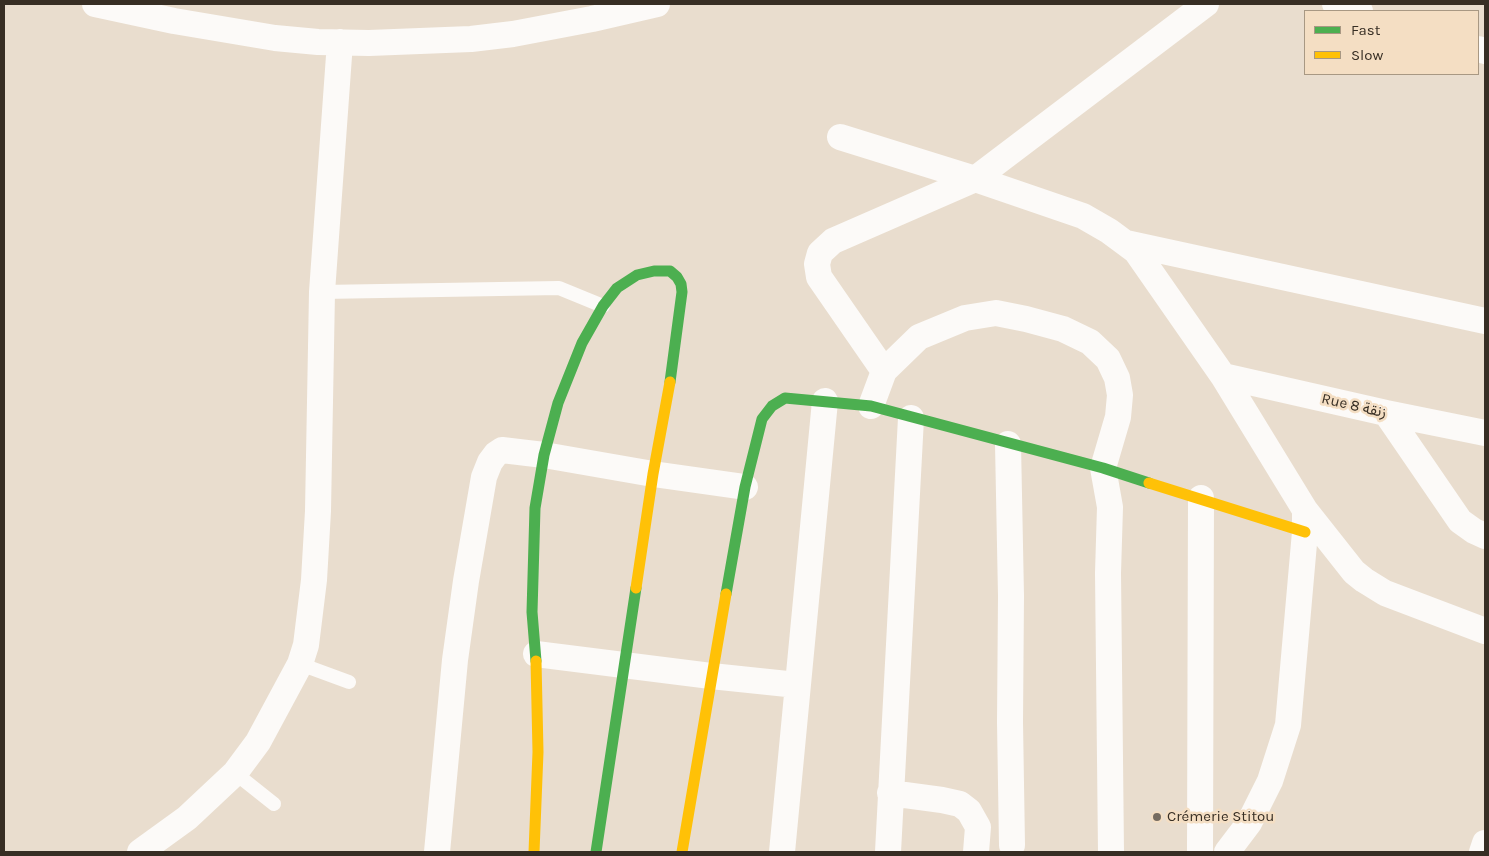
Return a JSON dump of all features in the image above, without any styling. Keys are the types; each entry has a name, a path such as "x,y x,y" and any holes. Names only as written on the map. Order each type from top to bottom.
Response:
{"street":[{"path":"95,4 224,30 275,38 340,42 417,42 513,34 560,14 657,4"},
{"path":"884,371 819,277 817,264 820,253 833,241 975,179 1206,4"},
{"path":"140,852 187,818 235,773 258,742 300,664 306,645 315,570 318,511 322,292 340,42"},
{"path":"840,137 975,179 1083,216 1126,243 1136,251 1224,376 1305,521 1354,572 1384,593 1485,631"},
{"path":"1126,243 1485,321"},
{"path":"534,852 538,752 536,654 532,612 535,508 544,455 558,403 582,343 603,306 617,288 637,275 654,271 670,272 677,276 682,292 673,368 653,474 596,852"},
{"path":"871,406 884,371 919,337 965,318 996,313 1063,329 1090,342 1108,359 1117,378 1120,395 1118,417 1103,468 1110,507 1108,573 1111,852"},
{"name":"Rue 8 زنقة","path":"1224,376 1386,413 1485,433"},
{"path":"682,852 745,487 762,419 772,406 785,398 871,406 910,418 1103,468 1201,498 1305,521"},
{"path":"782,852 825,401"},
{"path":"1386,413 1460,521 1485,536"},
{"path":"888,852 910,418"},
{"path":"890,793 960,804 969,811 977,840 1017,849 1010,722 1011,596 1008,444"},
{"path":"437,852 454,660 484,477 490,462 496,454 502,450 544,455 653,474 745,487"},
{"path":"1200,852 1201,498"},
{"path":"1227,852 1249,823 1270,781 1288,725 1305,521"},
{"path":"536,654 797,685"},
{"path":"1482,852 1485,843"}],"lane":[{"path":"322,292 559,288 603,306"},
{"path":"300,664 349,682"},
{"path":"235,773 274,804"}],"traffic: fast":[{"path":"536,661 532,612 535,508 544,455 558,403 582,343 603,306 617,288 637,275 654,271 670,271 681,284 682,292 670,382"},
{"path":"726,594 745,487 762,419 772,406 785,398 871,406 1103,468 1149,483"},
{"path":"596,852 636,588"}],"traffic: slow":[{"path":"636,588 653,474 670,382"},
{"path":"1149,483 1305,532"},
{"path":"682,852 726,594"},
{"path":"534,852 538,752 536,661"}],"place":[{"name":"Crémerie Stitou","path":"1157,817"}]}
